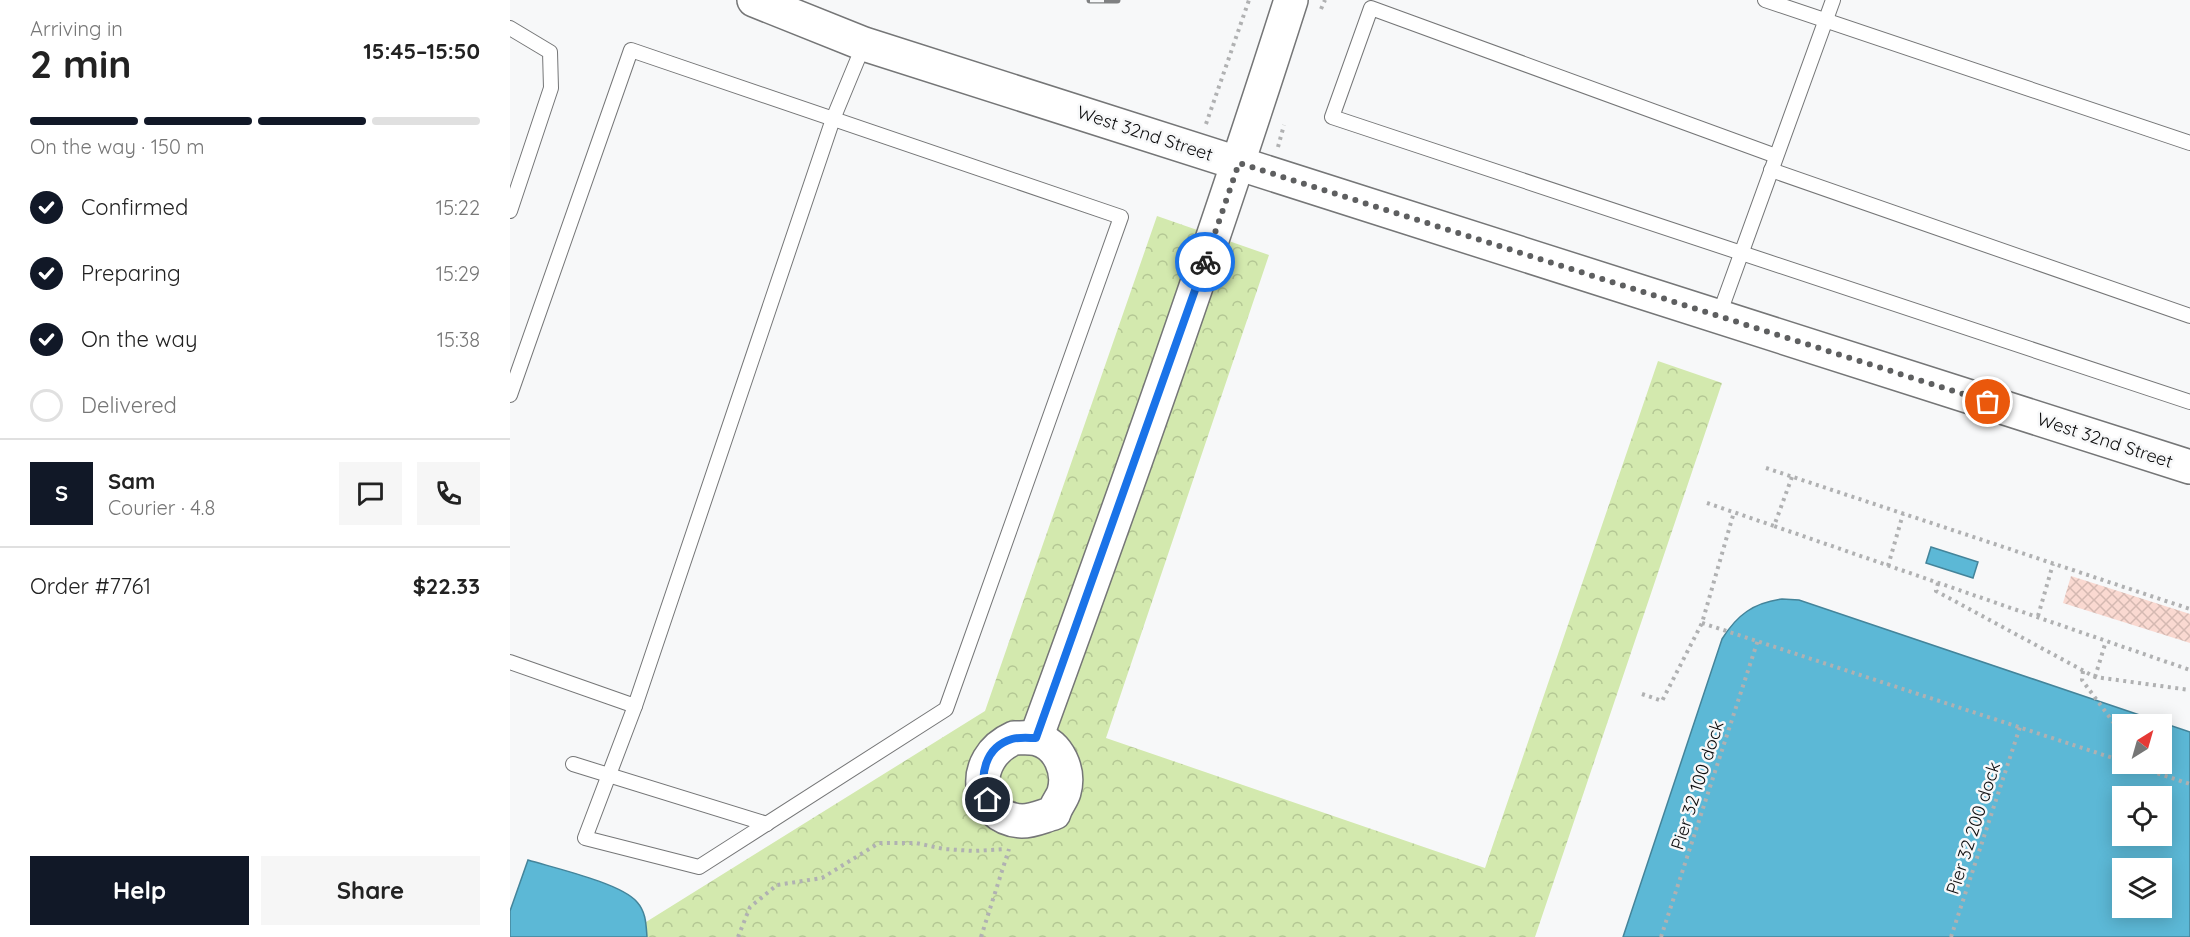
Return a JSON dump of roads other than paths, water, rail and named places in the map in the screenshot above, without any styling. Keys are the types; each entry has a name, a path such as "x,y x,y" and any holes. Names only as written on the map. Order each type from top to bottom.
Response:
{"street":[{"name":"West 32nd Street","path":"754,0 864,44 2190,467"},
{"path":"1036,738 1119,511 1239,163 1290,0"}],"lane":[{"path":"1765,0 2190,143"},
{"path":"1719,315 1833,0"},
{"path":"1776,156 1376,4 1332,117 2190,402"},
{"path":"510,28 550,52 551,88 510,211"},
{"path":"510,395 631,50 833,119 1121,218 946,709 699,867 585,838 635,706 833,119 864,44"},
{"path":"1771,171 2190,316"},
{"path":"510,662 635,706"},
{"path":"573,764 767,824"}],"water":[{"path":"1931,547 1978,562 1973,578 1926,563"},
{"path":"1782,599 1799,600 2137,714 2112,714 2112,774 2172,774 2172,726 2190,732 2190,937 1623,937 1722,639 1740,617 1762,604"},
{"path":"528,860 602,882 629,895 642,910 647,937 510,937 510,911"}],"railway":[{"path":"1090,0 1117,0"}]}
